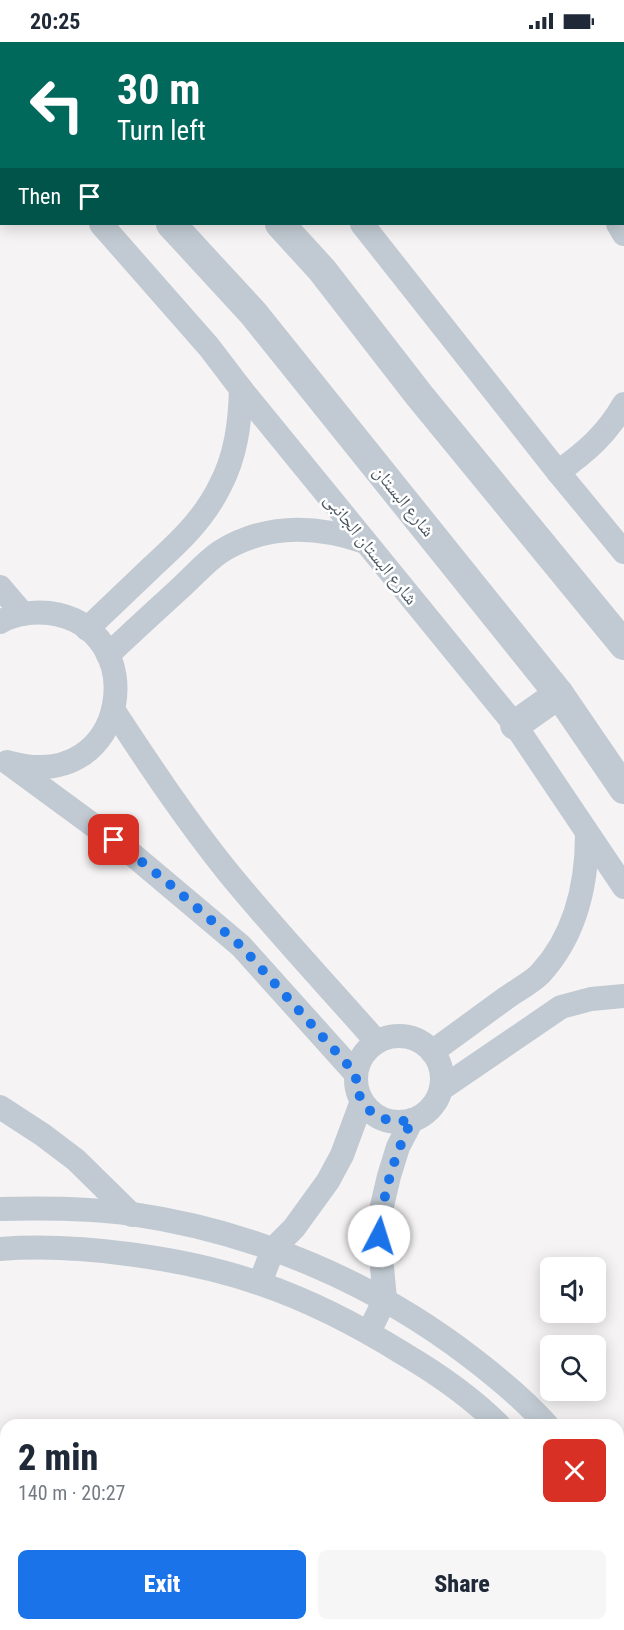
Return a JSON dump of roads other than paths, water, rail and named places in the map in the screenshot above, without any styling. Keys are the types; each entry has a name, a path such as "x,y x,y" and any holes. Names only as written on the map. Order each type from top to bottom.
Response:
{"street":[{"name":"شارع البستان الجانبى","path":"102,225 209,347 240,389 515,725 624,887"},
{"name":"شارع البستان","path":"172,225 253,313 559,694 624,789"},
{"path":"281,225 322,270 419,395 624,645"},
{"path":"363,225 624,552"},
{"path":"87,629 193,528 208,508 224,479 237,439 240,389"},
{"path":"558,472 589,449 614,421 624,404"},
{"path":"108,655 219,553 241,541 266,533 316,529 342,534 365,542"},
{"path":"0,587 23,614"},
{"path":"0,622 23,614 40,612 57,614 73,620 99,641 108,655 116,682 114,711 105,731 90,748 72,760 51,767 28,768 4,760"},
{"path":"515,725 559,694"},
{"path":"114,711 168,792 227,870 268,920 378,1042"},
{"path":"4,760 127,850 234,939 356,1074"},
{"path":"432,1052 538,975 558,951 572,924 582,895 587,864 587,834"},
{"path":"441,1089 561,1007 591,999 624,996"},
{"path":"388,1037 412,1039 423,1044 432,1052 438,1063 441,1089 430,1108 412,1120 400,1122 378,1117 369,1110 362,1101 356,1083 356,1074 363,1055 388,1037"},
{"path":"261,1283 273,1249 300,1220 328,1181 345,1146 362,1101"},
{"path":"0,1107 76,1160 132,1215"},
{"path":"369,1332 385,1299 379,1236 388,1176 398,1147 412,1120"},
{"path":"0,1209 81,1209 132,1215 189,1226 273,1249 330,1272 385,1299 441,1334 493,1374 541,1419"},
{"path":"0,1249 70,1249 132,1255 194,1266 261,1283 369,1332 435,1373 492,1419"}]}
